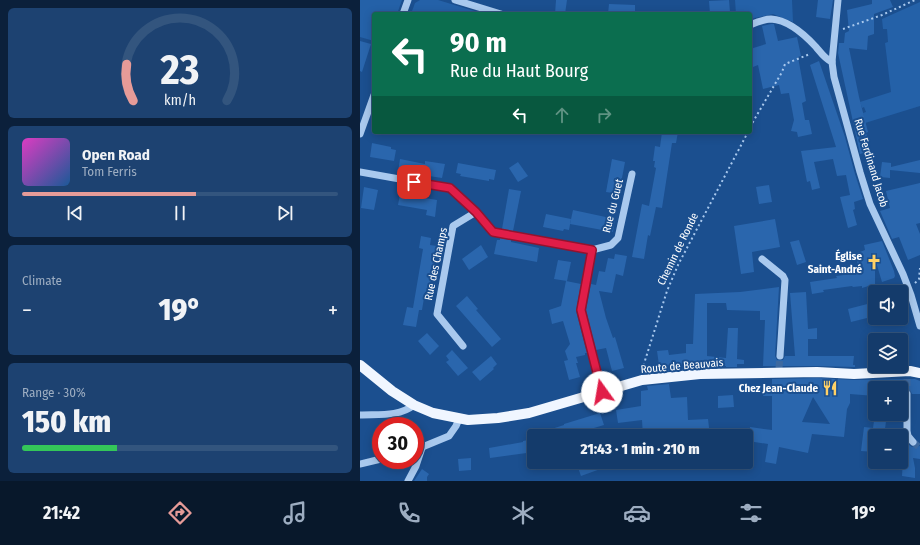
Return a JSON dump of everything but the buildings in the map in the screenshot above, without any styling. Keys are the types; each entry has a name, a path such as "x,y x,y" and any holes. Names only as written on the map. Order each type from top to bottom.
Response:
{"main road":[{"name":"Route de Beauvais","path":"360,362 369,373"},
{"name":"Route de Beauvais","path":"360,365 392,391 414,405 433,413 468,420 482,420 529,413 642,380 700,374 779,370 854,374 907,375 920,373"}],"street":[{"path":"404,12 408,0"},
{"path":"455,0 494,12"},
{"name":"Rue Ferdinand Jacob","path":"838,0 832,62 834,77 870,204 907,285"},
{"path":"752,24 771,19 787,24 802,34 825,58 832,62"},
{"path":"360,134 372,101"},
{"path":"360,172 450,188 476,212 493,232 592,250 581,310 602,392"},
{"name":"Rue du Guet","path":"592,250 611,245 618,238 632,174"},
{"name":"Rue des Champs","path":"463,346 437,314 453,226 476,212"},
{"path":"762,259 783,276 785,280 780,356"},
{"name":"Rue Ferdinand Jacob","path":"908,289 920,326"},
{"path":"360,415 393,414 408,409 414,405"},
{"path":"424,447 449,436 456,426 458,419"},
{"path":"907,421 908,436 913,442"},
{"path":"360,464 372,461"},
{"path":"408,481 414,469"}],"path":[{"path":"836,28 844,29 882,15 915,0"},
{"path":"752,124 782,72 785,64 819,51"},
{"name":"Chemin de Ronde","path":"642,380 641,372 669,284 747,134"},
{"path":"908,286 919,279 920,268"}],"shaded area":[{"path":"360,0 402,0 398,12 372,12 372,40 360,37"},
{"path":"420,0 438,0 478,12 412,12 415,3"},
{"path":"735,0 792,0 793,22 773,14 752,19 752,12 736,12"},
{"path":"920,2 920,106 865,123 863,113 866,112 864,107 862,108 860,102 891,92 885,43 888,42 887,29 883,29 882,19"}],"tunnel":[{"path":"779,368 780,356"},
{"path":"913,442 920,448"}],"place":[{"name":"Église Saint-André","path":"874,262"},
{"name":"Chez Jean-Claude","path":"830,388"}],"route":[{"path":"414,182 450,188 476,212 493,232 592,250 581,310 602,392"}]}
